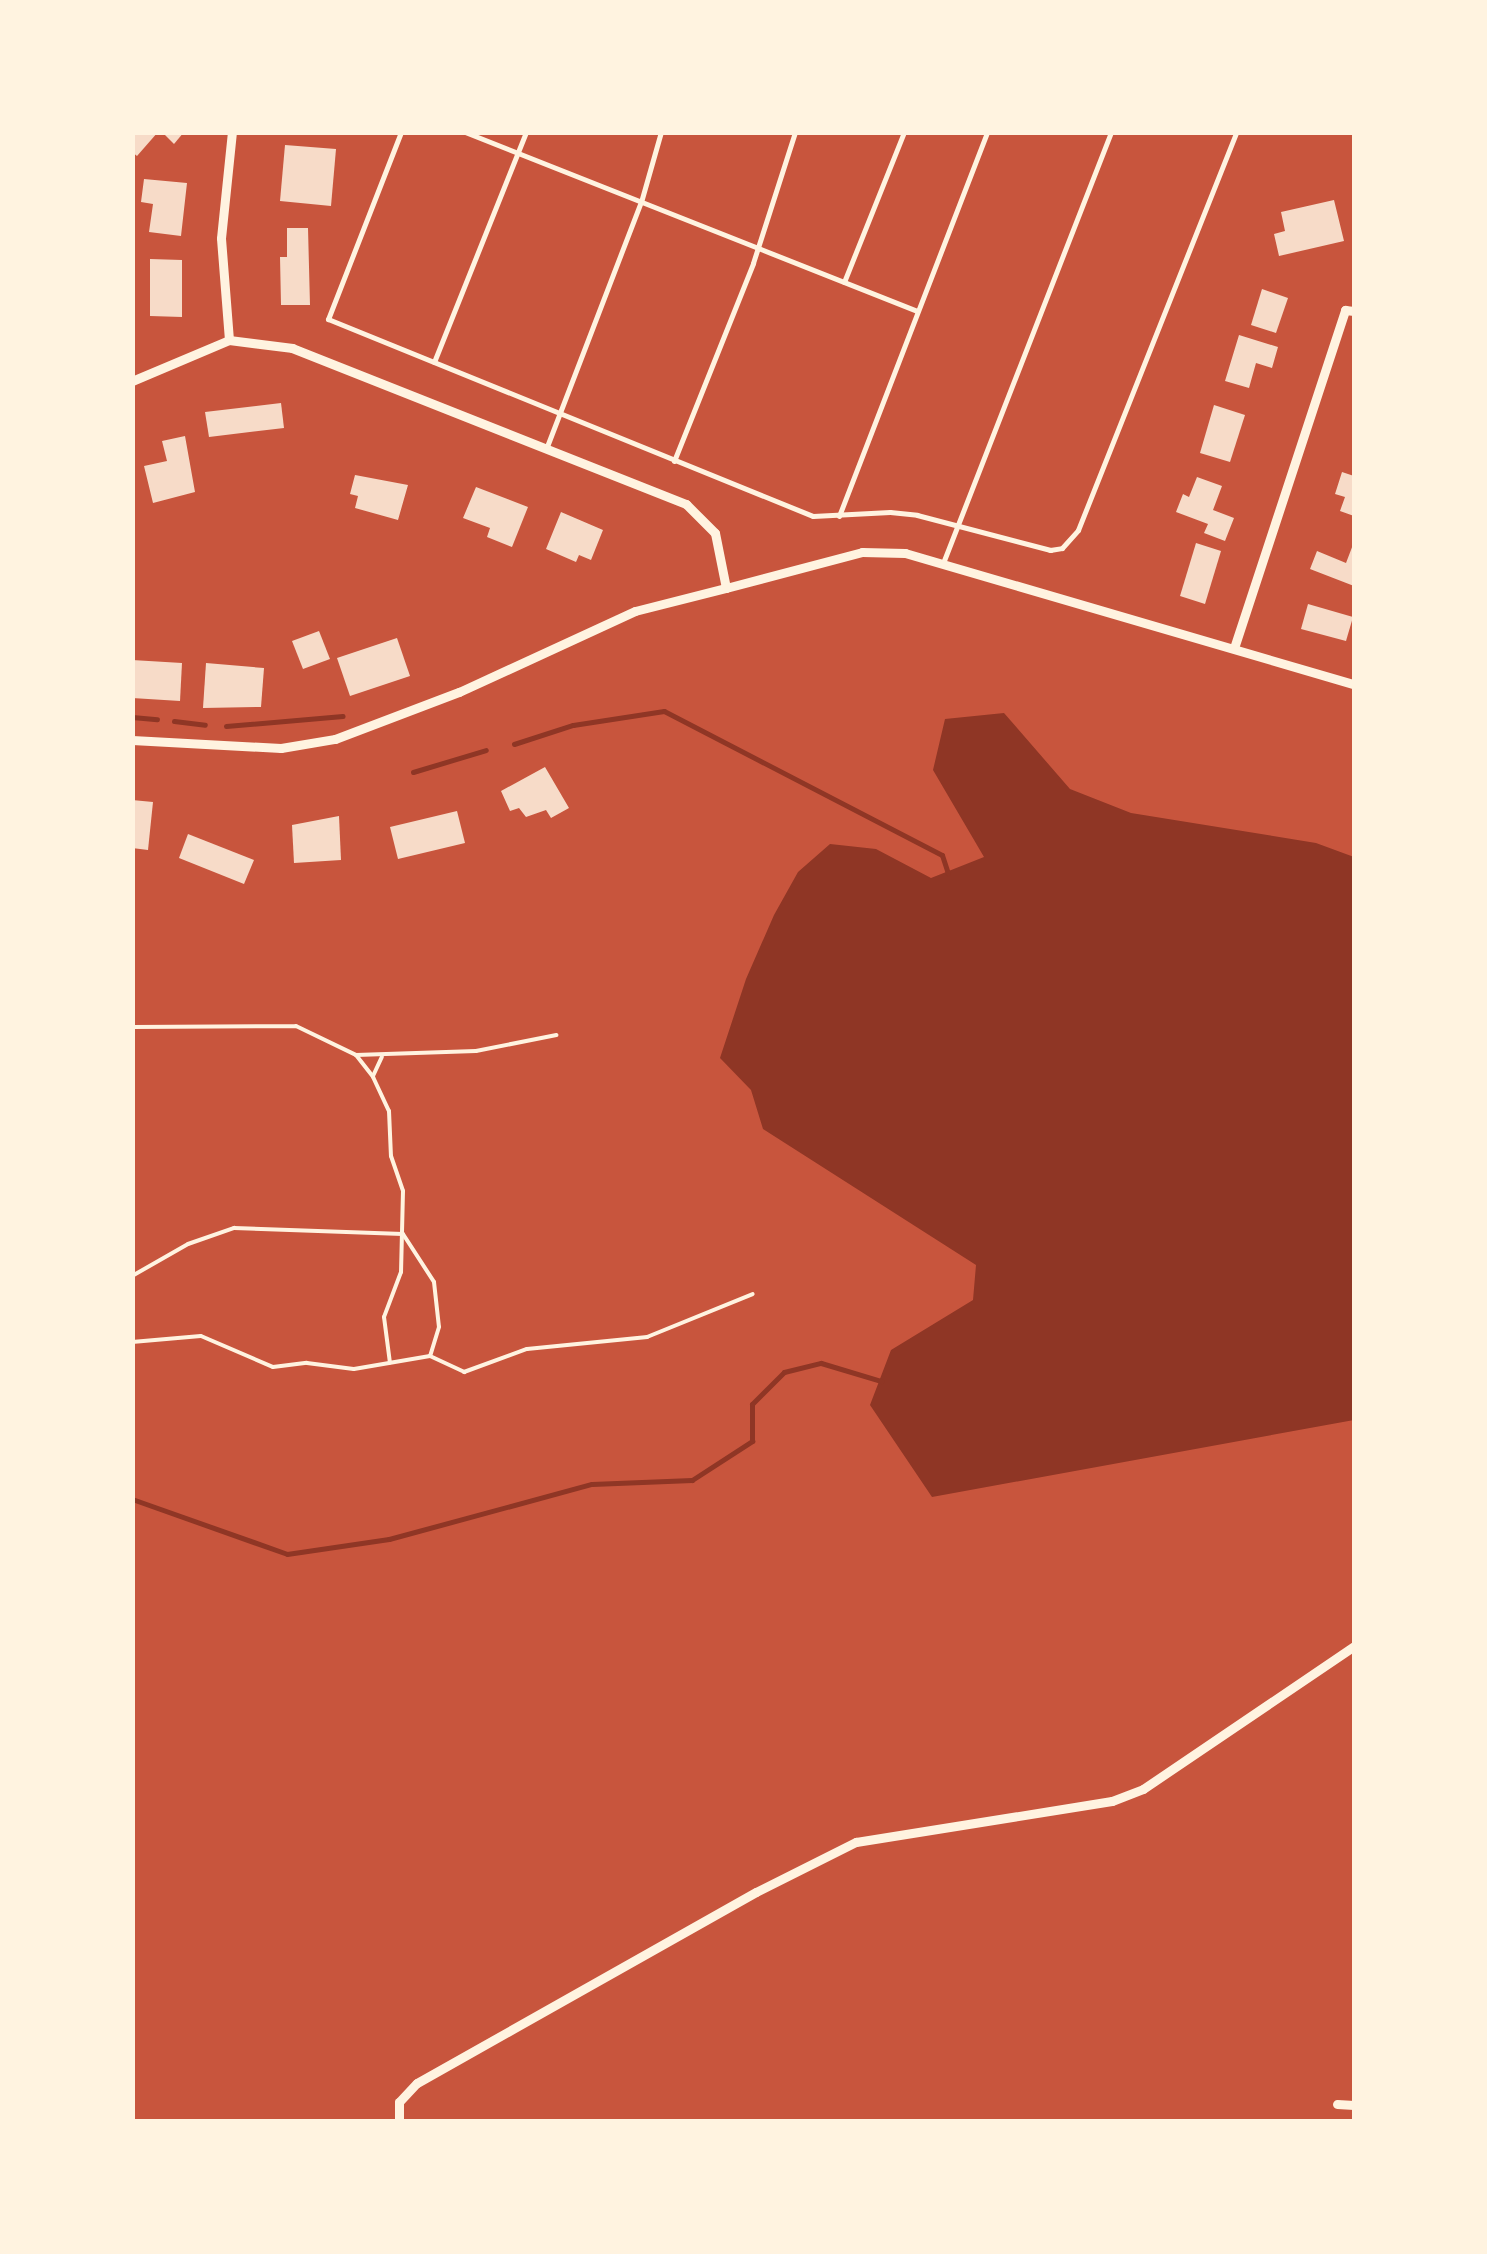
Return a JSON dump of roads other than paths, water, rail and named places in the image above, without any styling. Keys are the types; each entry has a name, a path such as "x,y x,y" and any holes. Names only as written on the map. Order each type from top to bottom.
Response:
{"street":[{"path":"229,340 221,238 232,132"},
{"path":"1234,648 1350,310"},
{"path":"132,381 229,340 292,348 686,504 715,533 726,588"},
{"path":"132,740 280,748 335,739 458,692 635,611 862,552 904,553 1354,684"},
{"path":"400,2122 400,2102 417,2083 756,1892 856,1842 1112,1801 1143,1789 1354,1646"},
{"path":"1337,2104 1354,2104"}],"lane":[{"path":"401,132 328,319 813,516 890,512 957,522 1036,550 1062,548 1078,530 1236,132"},
{"path":"465,132 917,311"},
{"path":"434,362 526,132"},
{"path":"545,450 642,202 662,132"},
{"path":"674,461 753,263 795,132"},
{"path":"844,282 904,132"},
{"path":"839,516 988,132"},
{"path":"942,564 1112,132"}],"waterway":[{"path":"514,744 573,725 664,711 942,855 948,873"},
{"path":"226,726 343,716"},
{"path":"132,717 157,719"},
{"path":"174,721 205,725"},
{"path":"413,772 486,750"},
{"path":"132,1499 287,1554 389,1539 592,1484 692,1480 752,1441 752,1404 784,1372 821,1363 881,1381"}]}
